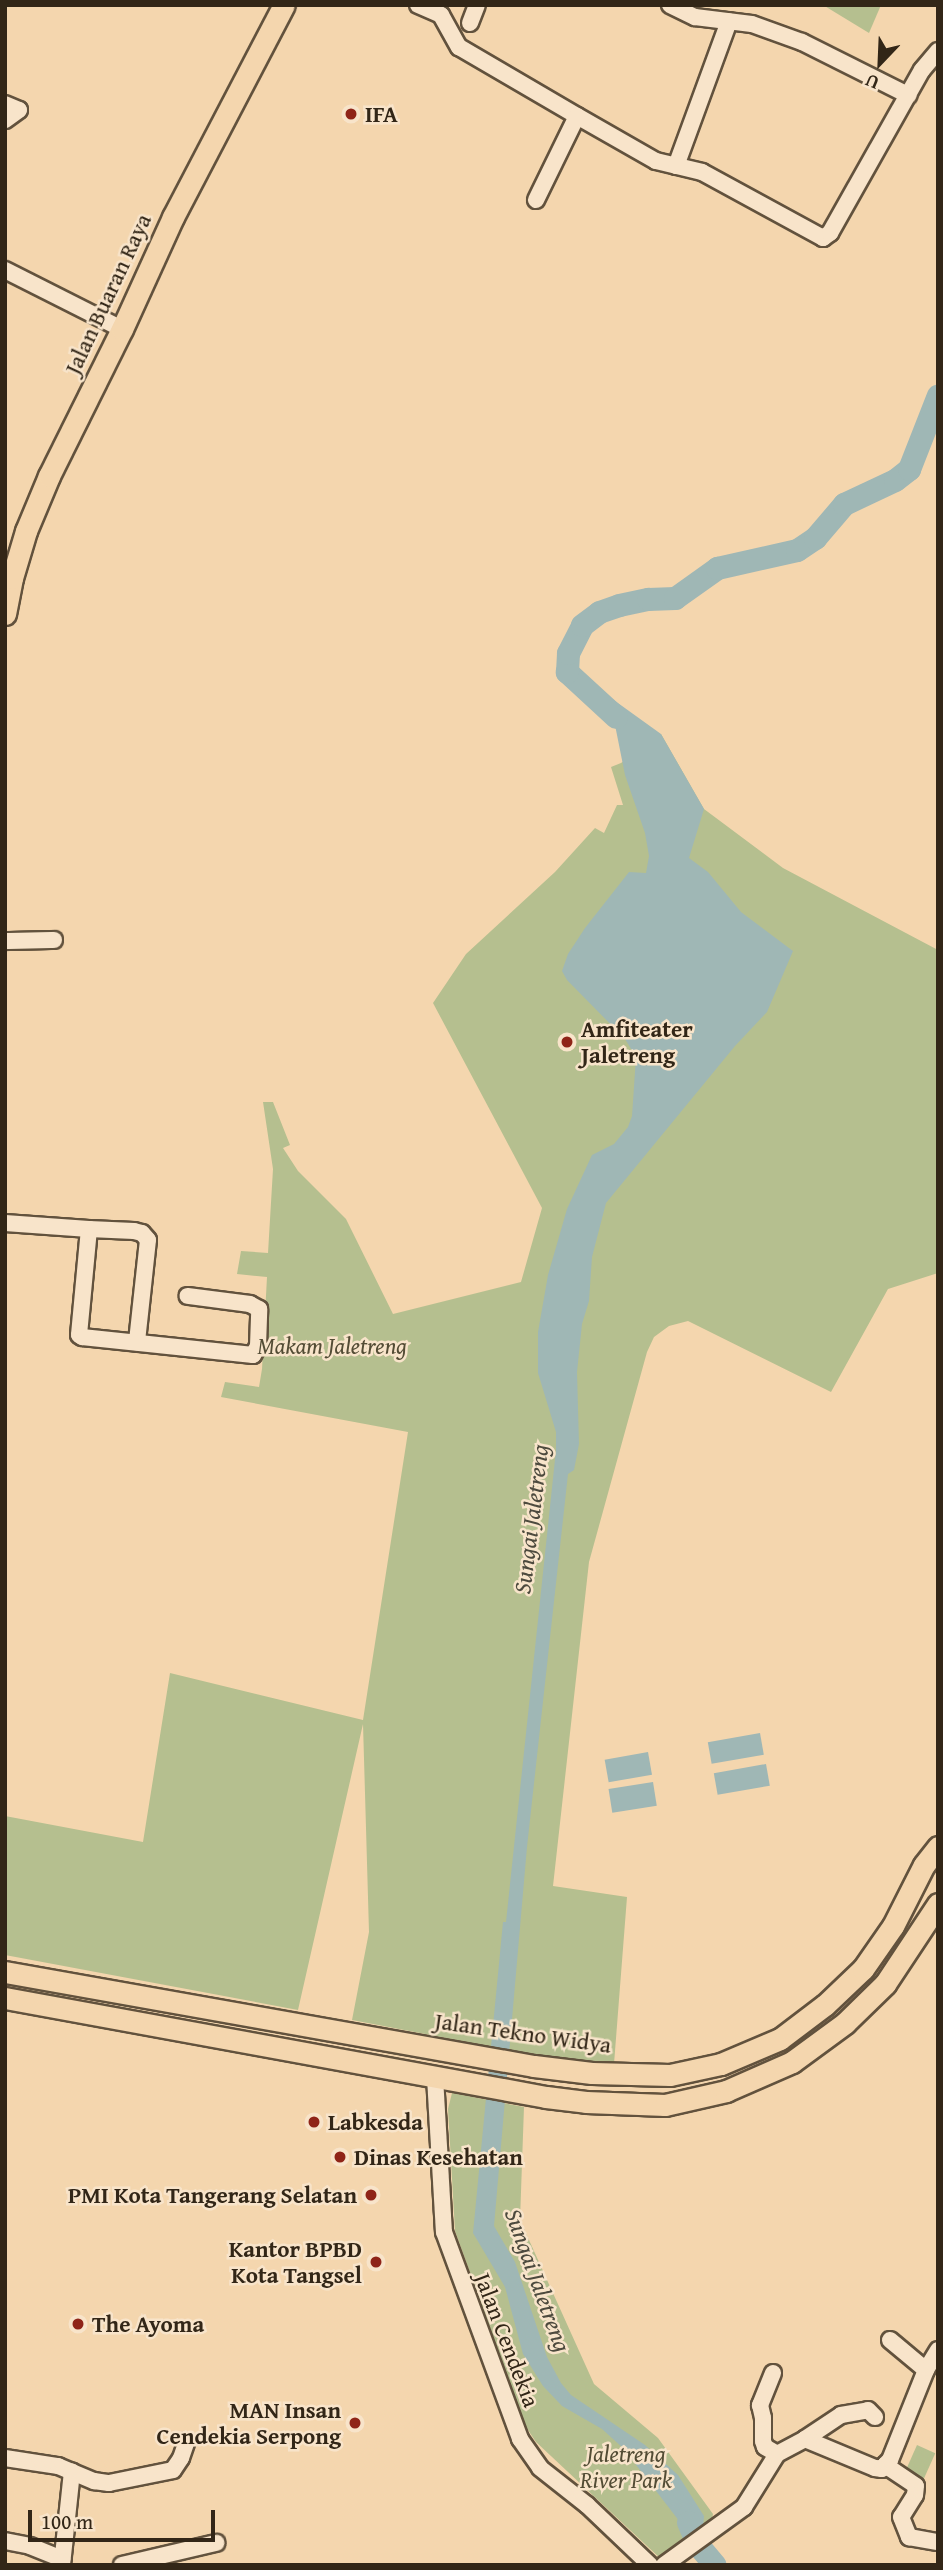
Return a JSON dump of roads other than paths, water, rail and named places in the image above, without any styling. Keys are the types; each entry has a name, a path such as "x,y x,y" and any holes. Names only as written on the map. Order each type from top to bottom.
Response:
{"main road":[{"name":"Jalan Buaran Raya","path":"5,614 12,553 122,329 173,217 284,5"},
{"name":"Jalan Tekno Widya","path":"5,1972 534,2066 592,2073 670,2075 721,2064 780,2039 825,2005 863,1969 893,1926 924,1865 938,1847"},
{"path":"5,1998 525,2094 586,2102 665,2105 726,2091 792,2062 845,2022 885,1984 938,1904"}],"street":[{"path":"418,5 440,15 460,47 577,116 656,161 702,172 823,237 830,233 922,70 938,51"},
{"path":"470,23 477,5"},
{"path":"670,5 695,17 752,24 802,42 908,95"},
{"path":"676,166 729,21"},
{"path":"5,104 19,110 5,120"},
{"path":"536,200 577,116"},
{"path":"5,270 122,329"},
{"path":"5,941 54,940"},
{"path":"5,1223 142,1233 148,1240 136,1342"},
{"path":"89,1229 79,1335 253,1355 258,1346 259,1309 250,1304 188,1296"},
{"name":"Jalan Cendekia","path":"445,2079 444,2232 520,2439 540,2468 587,2505 650,2565"},
{"path":"890,2340 926,2371"},
{"path":"805,2439 882,2469 890,2460 926,2371 938,2350"},
{"path":"773,2373 760,2405 764,2418 765,2447 777,2454"},
{"path":"664,2565 744,2507 777,2454 841,2415 868,2410 875,2417"},
{"path":"5,2458 58,2466 94,2481 109,2483 165,2474 178,2465 187,2441"},
{"path":"885,2465 916,2486 915,2495 901,2517 909,2537 938,2542"},
{"path":"5,2541 30,2546 62,2562 72,2472"},
{"path":"122,2565 216,2543"}],"water":[{"path":"604,693 661,734 704,809 689,858 708,872 741,912 793,951 767,1012 735,1046 606,1203 592,1257 589,1301 582,1324 577,1372 579,1444 574,1470 568,1474 527,1847 494,2226 515,2262 547,2357 561,2383 571,2395 645,2445 678,2475 704,2516 702,2542 692,2548 683,2526 623,2448 602,2429 562,2406 543,2386 523,2354 505,2287 473,2233 503,1922 506,1922 556,1450 556,1432 538,1373 538,1332 548,1275 567,1209 592,1155 614,1144 628,1127 632,1116 636,1057 625,1039 567,980 562,971 568,954 585,928 629,872 646,873 649,856 645,833 625,775 615,725 586,698"},
{"path":"760,1733 764,1755 712,1764 708,1742"},
{"path":"648,1752 652,1775 609,1782 605,1760"},
{"path":"766,1764 770,1786 718,1795 714,1773"},
{"path":"653,1782 657,1806 612,1813 609,1789"}],"waterway":[{"name":"Sungai Jaletreng","path":"616,717 567,672 568,653 582,625 599,612 619,605 648,599 675,598 717,568 797,550 815,538 844,504 895,480 909,469 938,395"},
{"name":"Sungai Jaletreng","path":"688,2522 698,2545 715,2565"}],"place":[{"name":"IFA","path":"351,114"},
{"name":"Amfiteater Jaletreng","path":"567,1042"},
{"name":"Labkesda","path":"314,2122"},
{"name":"Dinas Kesehatan","path":"340,2157"},
{"name":"PMI Kota Tangerang Selatan","path":"371,2195"},
{"name":"Kantor BPBD Kota Tangsel","path":"376,2262"},
{"name":"The Ayoma","path":"78,2324"},
{"name":"MAN Insan Cendekia Serpong","path":"355,2423"}],"park label":[{"name":"Makam Jaletreng","path":"332,1346"},
{"name":"Jaletreng River Park","path":"626,2467"}]}
